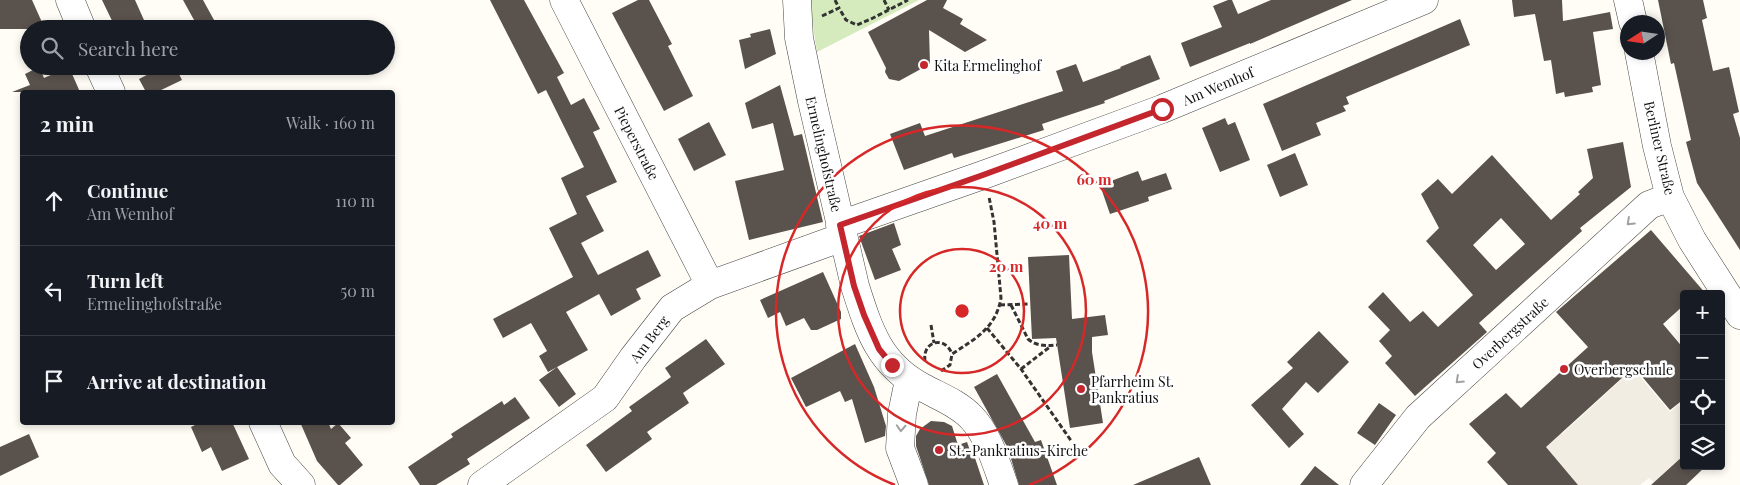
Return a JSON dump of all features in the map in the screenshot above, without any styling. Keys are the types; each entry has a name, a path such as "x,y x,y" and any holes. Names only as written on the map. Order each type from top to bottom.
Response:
{"street":[{"path":"70,0 78,20"},
{"name":"Pieperstraße","path":"564,0 710,285"},
{"name":"Ermelinghofstraße","path":"797,0 800,38 812,101 854,286 864,315 879,349 892,365 918,372 944,398 971,416 996,461 1004,485"},
{"name":"Am Wemhof","path":"842,231 983,175 1162,109 1424,0"},
{"path":"1628,0 1631,15"},
{"name":"Berliner Straße","path":"1640,60 1657,146 1670,197 1692,240 1740,315"},
{"path":"103,75 110,90"},
{"name":"Overbergstraße","path":"1364,485 1418,416 1649,205 1670,197"},
{"name":"Am Berg","path":"482,485 605,398 672,308 710,285 842,231"},
{"path":"914,485 900,448 902,414 918,372"},
{"path":"263,425 282,464 301,485"}],"path":[{"path":"835,0 846,20 857,24 908,0"},
{"path":"884,0 889,10"},
{"path":"799,28 839,8"},
{"path":"952,354 987,328 994,319 1000,305 1001,298 994,222 983,175"},
{"path":"1000,305 1030,304"},
{"path":"1010,305 1032,343 1057,346"},
{"path":"931,325 934,343"},
{"path":"987,328 1021,369 1072,442"},
{"path":"918,372 929,345 940,342 946,344 952,354 950,365 940,371 935,371"},
{"path":"1021,369 1052,346"}],"green space":[{"path":"809,0 919,0 817,52"}],"shaded area":[{"path":"1603,333 1670,412 1678,405 1680,407 1680,458 1654,482 1649,478 1640,485 1578,485 1539,439 1554,426 1562,434 1622,379 1591,344"}],"building":[{"path":"0,0 32,0 41,20 20,20 20,29 0,29"},
{"path":"102,0 135,0 144,20 112,20"},
{"path":"183,0 203,0 214,20 194,20"},
{"path":"490,0 524,0 564,73 557,77 571,105 584,98 600,129 593,132 617,182 586,196 604,231 581,243 598,275 648,250 661,276 636,289 641,299 611,316 599,294 566,312 588,350 548,372 539,356 547,351 531,323 503,338 493,319 573,277 549,228 577,214 561,178 584,167 546,90 538,94"},
{"path":"638,0 649,0 672,44 668,46 693,96 664,111 612,13"},
{"path":"927,0 947,0 943,8 963,19 960,24 987,40 965,52 929,30 930,64 899,81 889,79 885,72 886,68 868,32"},
{"path":"1232,0 1238,14 1271,0 1352,0 1250,44 1190,67 1181,43 1222,27 1213,6"},
{"path":"1512,0 1562,0 1563,21 1610,12 1613,29 1593,32 1601,85 1592,87 1593,92 1565,97 1564,92 1556,94 1551,60 1544,61 1535,14 1514,17"},
{"path":"1658,0 1703,0 1707,18 1702,20 1713,71 1729,67 1739,112 1733,114 1740,138 1740,250 1697,183 1686,142 1691,140 1674,63 1671,64 1665,34 1665,15 1661,15"},
{"path":"1460,19 1470,45 1346,97 1349,104 1343,106 1346,111 1316,123 1321,135 1282,151 1263,104"},
{"path":"770,29 776,54 745,69 739,40 751,37 750,34"},
{"path":"1150,55 1160,79 1104,101 1105,103 1042,124 1044,130 954,158 952,153 904,170 890,134 920,123 925,136 1063,91 1056,71 1076,64 1083,82"},
{"path":"25,75 43,75 44,78 51,75 73,75 79,90 20,90 20,92 12,92 30,85"},
{"path":"147,75 180,75 182,80 161,90 145,90 139,79"},
{"path":"780,85 794,136 802,134 823,222 749,240 735,181 784,170 773,123 752,129 745,103"},
{"path":"1225,118 1228,125 1235,122 1250,160 1220,172 1202,128"},
{"path":"709,122 726,155 694,171 678,139"},
{"path":"1623,142 1631,187 1580,228 1582,231 1479,323 1487,332 1415,396 1385,363 1392,356 1379,341 1390,330 1368,307 1383,292 1410,322 1423,311 1438,327 1473,295 1426,241 1439,228 1421,194 1438,179 1452,194 1492,155 1551,220 1580,194 1578,192 1593,178 1587,149","holes":["1501,218 1525,244 1496,270 1473,245"]},
{"path":"1295,153 1308,185 1280,197 1267,165"},
{"path":"1138,171 1142,181 1166,173 1172,189 1148,197 1149,201 1110,214 1100,185"},
{"path":"894,223 901,245 892,249 901,270 875,280 859,236"},
{"path":"1651,230 1703,290 1680,290 1680,309 1663,324 1680,344 1680,402 1670,410 1634,367 1546,447 1578,485 1508,485 1487,462 1496,453 1469,424 1506,393 1521,408 1588,347 1556,312"},
{"path":"1069,255 1072,319 1105,315 1108,335 1092,337 1092,352 1103,423 1070,428 1056,338 1032,339 1028,257"},
{"path":"823,272 841,312 841,319 817,330 811,330 804,318 786,326 780,312 768,318 760,300"},
{"path":"1319,331 1349,362 1318,393 1306,382 1282,409 1304,434 1289,448 1251,405 1293,368 1287,362"},
{"path":"706,339 725,364 683,393 689,403 647,432 652,439 606,472 586,445 632,411 629,407 671,377 665,368"},
{"path":"855,344 874,387 886,426 885,436 865,443 852,399 845,402 840,391 806,407 791,378"},
{"path":"557,367 576,394 559,407 539,380"},
{"path":"997,374 1035,442 1041,440 1057,485 1019,485 1010,452 974,387"},
{"path":"515,397 530,418 467,459 470,464 436,485 420,485 408,467 453,437 451,434 502,401 504,405"},
{"path":"1379,403 1396,415 1375,445 1357,433"},
{"name":"St.-Pankratius-Kirche","path":"931,421 944,422 952,426 958,445 967,442 972,456 974,455 984,485 929,485 916,446 916,436 920,429"},
{"path":"195,425 233,425 249,459 222,471 211,447 202,452 191,427"},
{"path":"301,425 329,425 331,429 336,425 340,425 351,438 345,443 363,465 338,485 317,461"},
{"path":"29,434 39,457 0,476 0,447"},
{"path":"1199,457 1211,485 1133,485"},
{"path":"1680,459 1680,470 1702,470 1686,485 1651,485"},
{"path":"1315,466 1339,485 1300,485"}],"place":[{"name":"Kita Ermelinghof","path":"924,65"},
{"name":"Overbergschule","path":"1564,369"},
{"name":"Pfarrheim St. Pankratius","path":"1081,389"},
{"name":"St.-Pankratius-Kirche","path":"939,450"}],"route":[{"path":"892,365 879,349 864,315 854,286 840,225 1162,109"}]}
